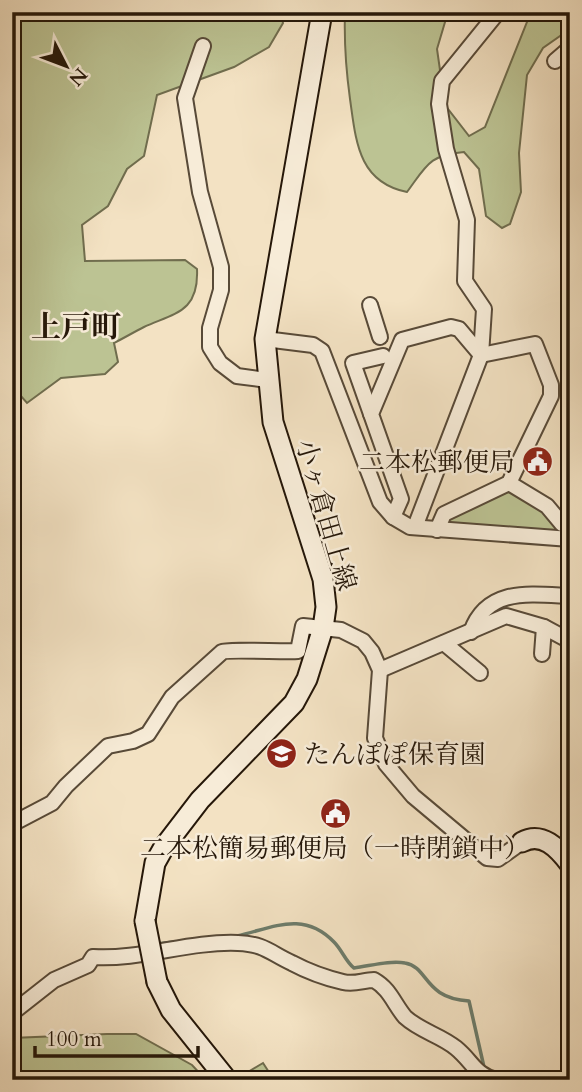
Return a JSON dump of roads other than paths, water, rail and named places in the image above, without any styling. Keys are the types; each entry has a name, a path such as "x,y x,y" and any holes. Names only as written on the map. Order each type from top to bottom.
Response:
{"main road":[{"name":"小ヶ倉田上線","path":"227,1080 171,1010 157,982 145,921 155,863 164,846 200,800 294,703 307,679 323,628 326,607 323,579 273,422 265,339 322,12"},
{"path":"522,842 533,837 547,841 570,863"}],"street":[{"path":"415,527 481,355 484,309 465,281 467,220 446,149 439,93 442,81 498,12"},
{"path":"203,46 185,99 200,192 220,267 221,290 210,328 210,346 220,363 237,376 267,380"},
{"path":"555,61 570,48"},
{"path":"370,305 380,337"},
{"path":"371,414 402,340 451,327 459,329 481,355"},
{"path":"265,339 313,345 322,351 380,502 393,517 415,527 437,530 570,539"},
{"path":"437,530 444,514 509,483 551,396 551,385 535,344 481,355"},
{"path":"383,356 353,363 401,499 393,517"},
{"path":"509,483 547,506 562,524"},
{"path":"471,632 476,617 487,605 503,597 524,593 570,596"},
{"path":"380,670 506,616 544,627 570,641"},
{"path":"12,824 52,803 108,746 133,741 148,734 172,697 222,652 228,649 255,653 298,651 303,626 341,630 363,641 380,670 375,738 386,764 401,783 487,858 494,860 506,855 522,842"},
{"path":"542,654 544,627"},
{"path":"444,643 480,673"},
{"path":"12,1013 54,980 88,965 93,957 110,958 192,944 256,945 274,950 290,963 342,982 355,984 374,980 387,989 404,1015 419,1029 455,1047 491,1079"}],"waterway":[{"path":"237,936 287,924 311,926 337,945 354,968 393,962 413,966 435,989 454,999 469,1001 484,1067"},
{"path":"157,944 174,942"},
{"path":"92,950 112,951"}],"place":[{"name":"二本松郵便局","path":"538,462"},
{"name":"たんぽぽ保育園","path":"281,754"},
{"name":"二本松簡易郵便局（一時閉鎖中）","path":"335,813"}],"district":[{"name":"上戸町","path":"76,327"}]}
